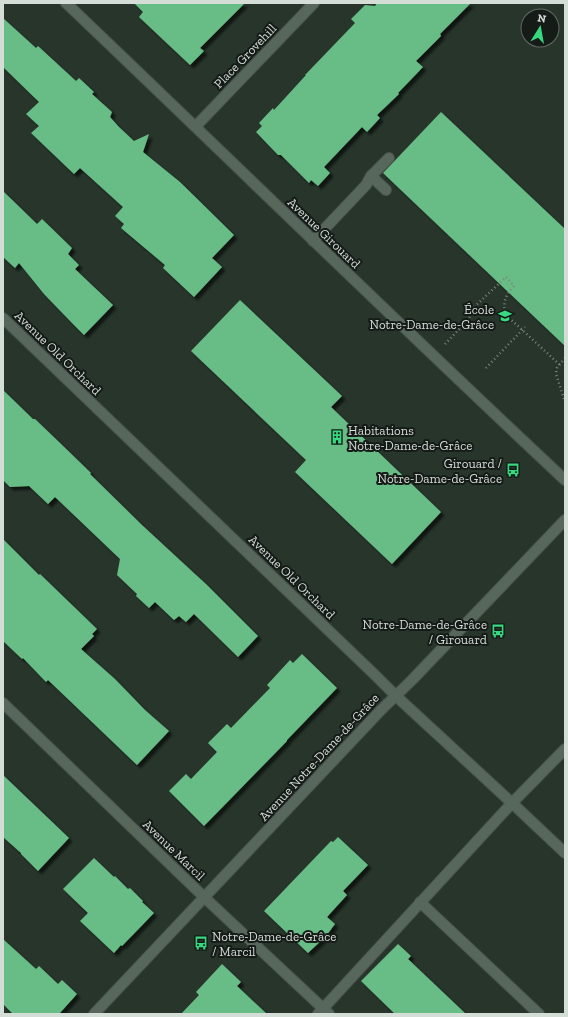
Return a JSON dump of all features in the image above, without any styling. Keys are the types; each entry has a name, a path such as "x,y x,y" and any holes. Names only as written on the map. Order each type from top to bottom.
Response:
{"street":[{"name":"Avenue Girouard","path":"66,3 196,126 313,241 565,480"},
{"name":"Place Grovehill","path":"196,126 314,3"},
{"path":"313,241 366,185 372,176 389,158"},
{"path":"372,176 386,190"},
{"name":"Avenue Old Orchard","path":"3,318 396,696 565,853"},
{"name":"Avenue Notre-Dame-de-Grâce","path":"94,1014 565,520"},
{"name":"Avenue Marcil","path":"3,703 324,1012"},
{"path":"324,1012 420,902 512,803 565,749"},
{"path":"420,902 539,1014"}],"path":[{"path":"453,336 469,319 472,309 506,277 514,286 505,298 506,314 560,365"},
{"path":"486,368 525,327"},
{"path":"565,358 557,368 556,374 565,402"}],"building":[{"path":"134,3 245,3 200,48 204,51 190,65 139,17 143,12"},
{"path":"377,3 471,3 416,61 423,67 398,93 399,94 377,115 380,118 367,132 362,127 324,167 330,173 318,186 311,180 309,183 281,155 278,155 256,132 262,126 259,123 273,108 274,110 355,23 351,19 365,5 375,6"},
{"path":"3,18 36,48 38,46 76,81 79,78 94,92 92,94 112,112 110,117 134,141 149,134 143,152 180,182 234,235 212,258 222,267 194,297 163,268 165,265 121,228 124,224 115,216 123,207 80,168 74,174 31,133 39,126 26,114 39,102 3,67"},
{"path":"441,112 565,229 565,346 383,173"},
{"path":"3,191 37,224 42,219 72,248 68,254 79,265 75,269 113,305 84,335 44,294 19,263 15,268 3,257"},
{"name":"Habitations Notre-Dame-de-Grâce","path":"240,300 342,396 331,407 441,512 392,564 295,472 306,460 191,351"},
{"path":"3,390 58,441 142,525 206,584 258,636 238,657 194,614 186,622 179,616 174,620 155,602 149,608 117,575 120,559 55,497 48,504 29,486 10,487 3,480"},
{"path":"3,539 97,629 92,634 94,636 81,649 115,679 145,710 169,731 137,765 48,680 46,682 23,658 22,659 3,641"},
{"path":"302,654 337,688 204,826 169,791 186,774 191,779 217,752 208,743 227,724 231,728 270,688 267,685 290,660 293,663"},
{"path":"3,775 69,838 38,871 3,837"},
{"path":"338,837 368,865 343,891 347,895 327,917 335,924 326,936 308,953 264,911 331,841 333,842"},
{"path":"94,858 128,889 130,888 154,913 114,953 80,921 88,913 63,889"},
{"path":"3,939 36,969 39,966 58,984 62,980 77,994 59,1014 13,1014 3,1004"},
{"path":"398,944 411,956 408,959 466,1014 395,1014 361,981"},
{"path":"222,964 241,982 237,986 267,1014 181,1014 199,995 196,992"}],"place":[{"name":"École Notre-Dame-de-Grâce","path":"505,316"},
{"name":"Habitations Notre-Dame-de-Grâce","path":"337,437"},
{"name":"Girouard / Notre-Dame-de-Grâce","path":"513,470"},
{"name":"Notre-Dame-de-Grâce / Girouard","path":"498,631"},
{"name":"Notre-Dame-de-Grâce / Marcil","path":"201,943"}]}
